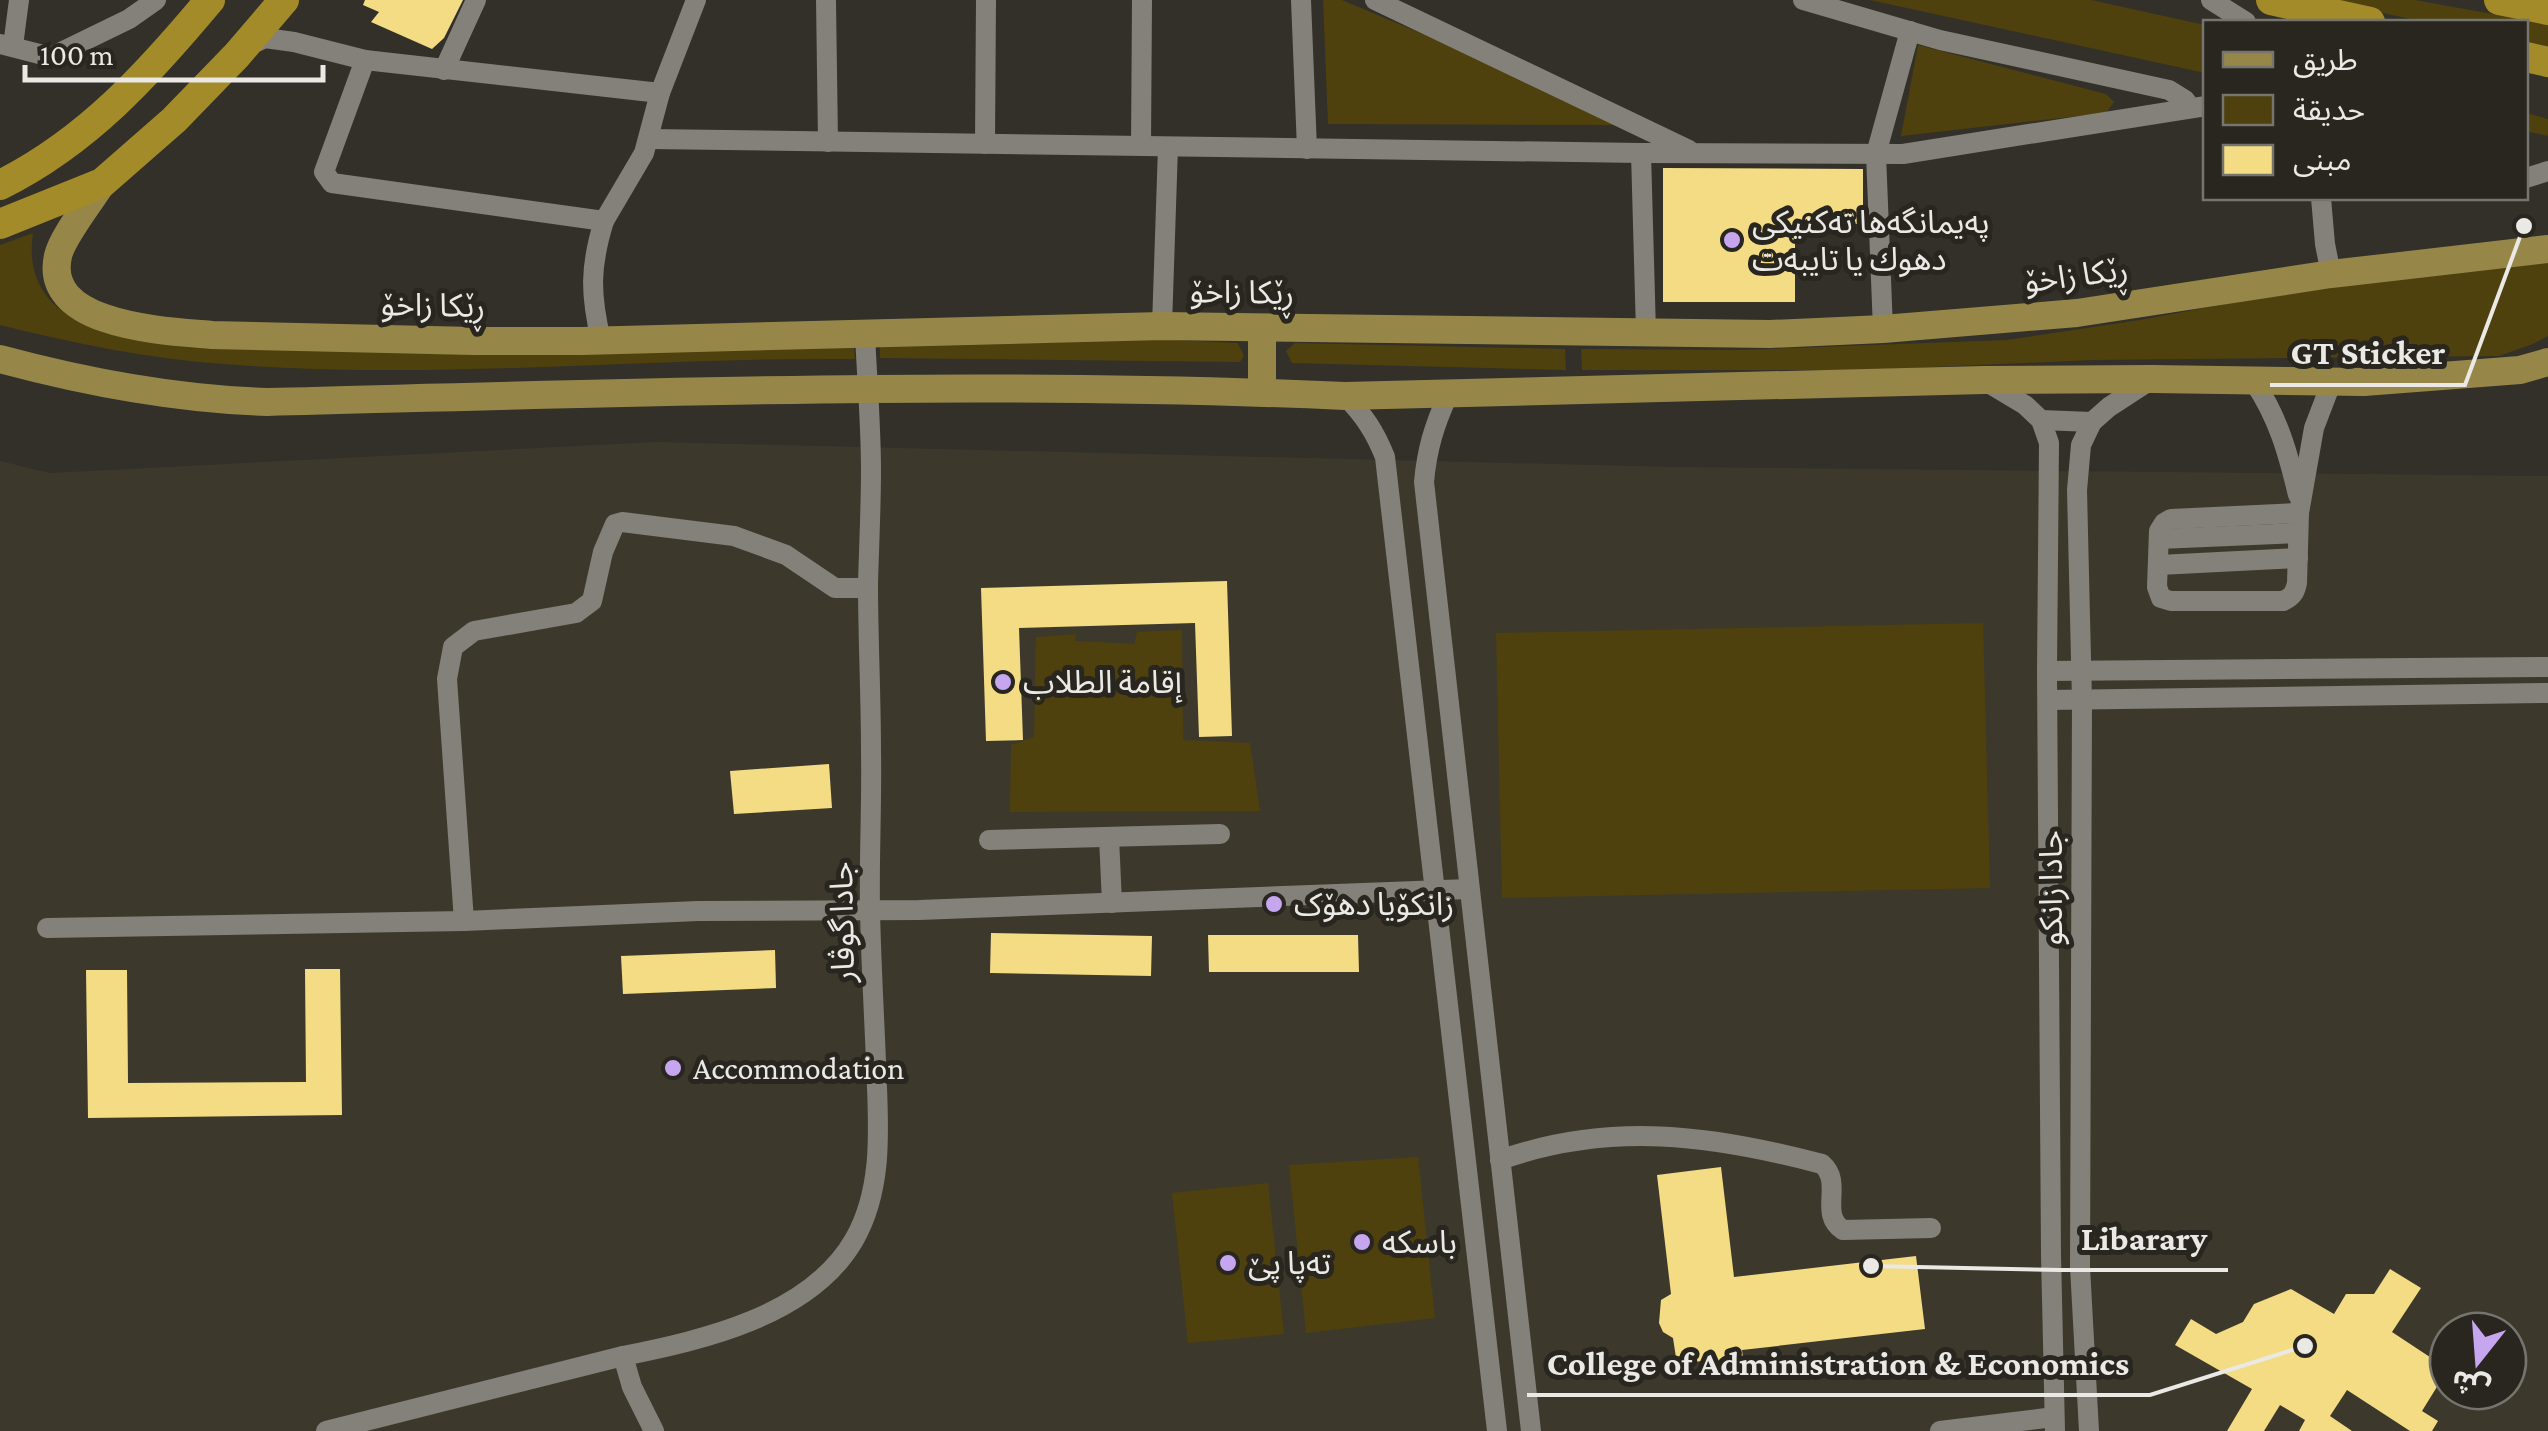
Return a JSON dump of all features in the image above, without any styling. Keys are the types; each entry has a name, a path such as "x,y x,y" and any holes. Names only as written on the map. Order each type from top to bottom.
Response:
{"highway":[{"path":"0,185 52,155 100,119 210,0"},
{"name":"ڕێکا زاخۆ","path":"0,224 102,183 174,120 284,0"},
{"path":"2272,0 2361,20"},
{"path":"2500,0 2548,10"}],"main road":[{"name":"ڕێکا زاخۆ","path":"102,183 58,256 58,278 69,299 88,312 110,321 212,335 474,342 1162,326 1770,334 1883,329 2077,313 2331,274 2548,248"},
{"path":"1262,328 1262,392"},
{"path":"0,358 114,386 216,400 308,401 867,388 1345,396 1984,380 2364,382 2520,370 2548,362"}],"street":[{"path":"19,0 6,45 50,57 129,18 156,0"},
{"path":"444,70 476,0"},
{"path":"600,340 592,304 596,248 604,221 644,152 660,93 696,0"},
{"path":"826,0 828,142"},
{"path":"985,144 986,0"},
{"path":"1141,146 1142,0"},
{"path":"1302,0 1307,148"},
{"path":"1375,0 1696,154"},
{"path":"1802,0 1940,40 2168,90 2198,107"},
{"path":"2211,0 2243,20"},
{"path":"1883,329 1876,154 1910,31"},
{"path":"242,49 265,38 364,60 660,93"},
{"path":"364,60 324,172 332,183 604,221"},
{"path":"649,138 1903,154 2198,107"},
{"path":"1162,326 1168,146"},
{"path":"1641,153 1646,333"},
{"path":"2321,200 2331,274"},
{"name":"جادا گوڤار","path":"326,1431 654,1350 768,1314 828,1272 853,1241 868,1204 878,1138 870,910 871,469 864,334"},
{"path":"1984,380 2026,405 2041,420 2092,422 2152,379"},
{"path":"2299,516 2158,539 2158,592 2166,601 2283,602 2290,598 2295,591 2299,516 2314,428 2332,381"},
{"path":"2254,382 2283,435 2299,516"},
{"path":"1448,395 1427,450 1424,482 1531,1431"},
{"path":"1345,396 1376,434 1385,457 1496,1431"},
{"name":"جادا زانکو","path":"2041,420 2050,444 2047,671 2055,1424"},
{"name":"جادا زانکو","path":"2089,1431 2080,1266 2082,672 2078,490 2081,445 2092,422"},
{"path":"1389,488 1424,482"},
{"path":"464,921 448,679 454,647 474,631 576,613 592,600 602,552 615,524 622,522 734,536 786,555 836,588 868,588"},
{"path":"2158,565 2298,558"},
{"path":"2047,671 2548,667"},
{"path":"2048,700 2548,693"},
{"path":"989,840 1220,834"},
{"path":"1108,837 1112,903"},
{"path":"47,928 464,921 698,911 920,910 1469,889"},
{"path":"1500,1160 1551,1144 1605,1136 1672,1138 1750,1147 1822,1164 1829,1170 1831,1218 1843,1230 1931,1228"},
{"path":"623,1356 632,1386 654,1431"},
{"path":"1940,1431 2055,1424"}],"shaded area":[{"name":"زانکۆیا دهۆک","path":"657,442 1672,467 2548,476 2548,1431 0,1431 0,461 50,473"}],"green space":[{"path":"1323,0 1342,0 1619,117 1621,123 1328,124"},
{"path":"1870,0 2091,0 2203,25 2203,73"},
{"path":"2321,0 2415,0 2526,20 2416,20"},
{"path":"2528,20 2548,24 2548,48 2528,43"},
{"path":"1918,45 2106,94 2114,102 2106,113 1901,136"},
{"path":"2528,114 2548,119 2548,136 2528,131"},
{"path":"33,233 32,256 41,288 70,315 98,323 853,337 855,359 382,370 224,364 139,354 0,325 0,245"},
{"path":"2548,259 2548,336 2499,356 2093,360 1865,370 1582,370 1581,349 1741,350 2007,340 2263,297"},
{"path":"1092,336 1238,343 1244,356 1240,362 880,358 880,338"},
{"path":"1295,343 1565,349 1566,370 1292,363 1286,351"},
{"path":"1983,623 1990,888 1502,898 1496,633"},
{"path":"1182,630 1183,740 1250,743 1260,811 1010,812 1011,745 1034,737 1036,637 1076,634 1075,641 1134,644 1137,632"},
{"name":"باسکە","path":"1418,1157 1435,1318 1306,1333 1289,1165"},
{"name":"تەپا پێ","path":"1268,1183 1284,1334 1188,1343 1172,1193"}],"building":[{"path":"365,0 463,0 444,38 432,49 371,22 379,12 363,5"},
{"path":"1663,168 1863,169 1863,224 1795,223 1795,302 1663,302"},
{"name":"إقامة الطلاب","path":"1227,581 1232,736 1199,737 1195,623 1019,628 1023,740 986,741 981,588"},
{"path":"829,764 832,808 734,814 730,771"},
{"path":"991,933 1152,936 1151,976 990,973"},
{"path":"1208,935 1358,935 1359,972 1209,972"},
{"path":"775,950 776,988 623,994 621,956"},
{"path":"305,969 340,969 342,1115 88,1118 86,970 127,970 128,1083 306,1082"},
{"path":"1721,1167 1734,1277 1916,1256 1925,1329 1742,1350 1744,1367 1711,1371 1710,1360 1677,1364 1673,1338 1663,1332 1659,1323 1661,1300 1671,1294 1657,1175"},
{"path":"2390,1269 2421,1288 2392,1332 2428,1356 2428,1401 2422,1411 2438,1421 2432,1431 2410,1431 2347,1390 2330,1416 2352,1431 2299,1431 2305,1420 2280,1405 2264,1431 2227,1431 2252,1389 2175,1345 2191,1319 2216,1334 2243,1322 2254,1304 2291,1289 2334,1314 2346,1294 2374,1294"}],"place":[{"name":"GT Sticker","path":"2524,226"},
{"name":"پەیمانگەها تەکنیکی دهوك یا تایبەت","path":"1732,240"},
{"name":"إقامة الطلاب","path":"1003,682"},
{"name":"زانکۆیا دهۆک","path":"1274,904"},
{"name":"Accommodation","path":"673,1068"},
{"name":"باسکە","path":"1362,1242"},
{"name":"تەپا پێ","path":"1228,1263"},
{"name":"Libarary","path":"1871,1266"},
{"name":"College of Administration & Economics","path":"2305,1346"}]}
